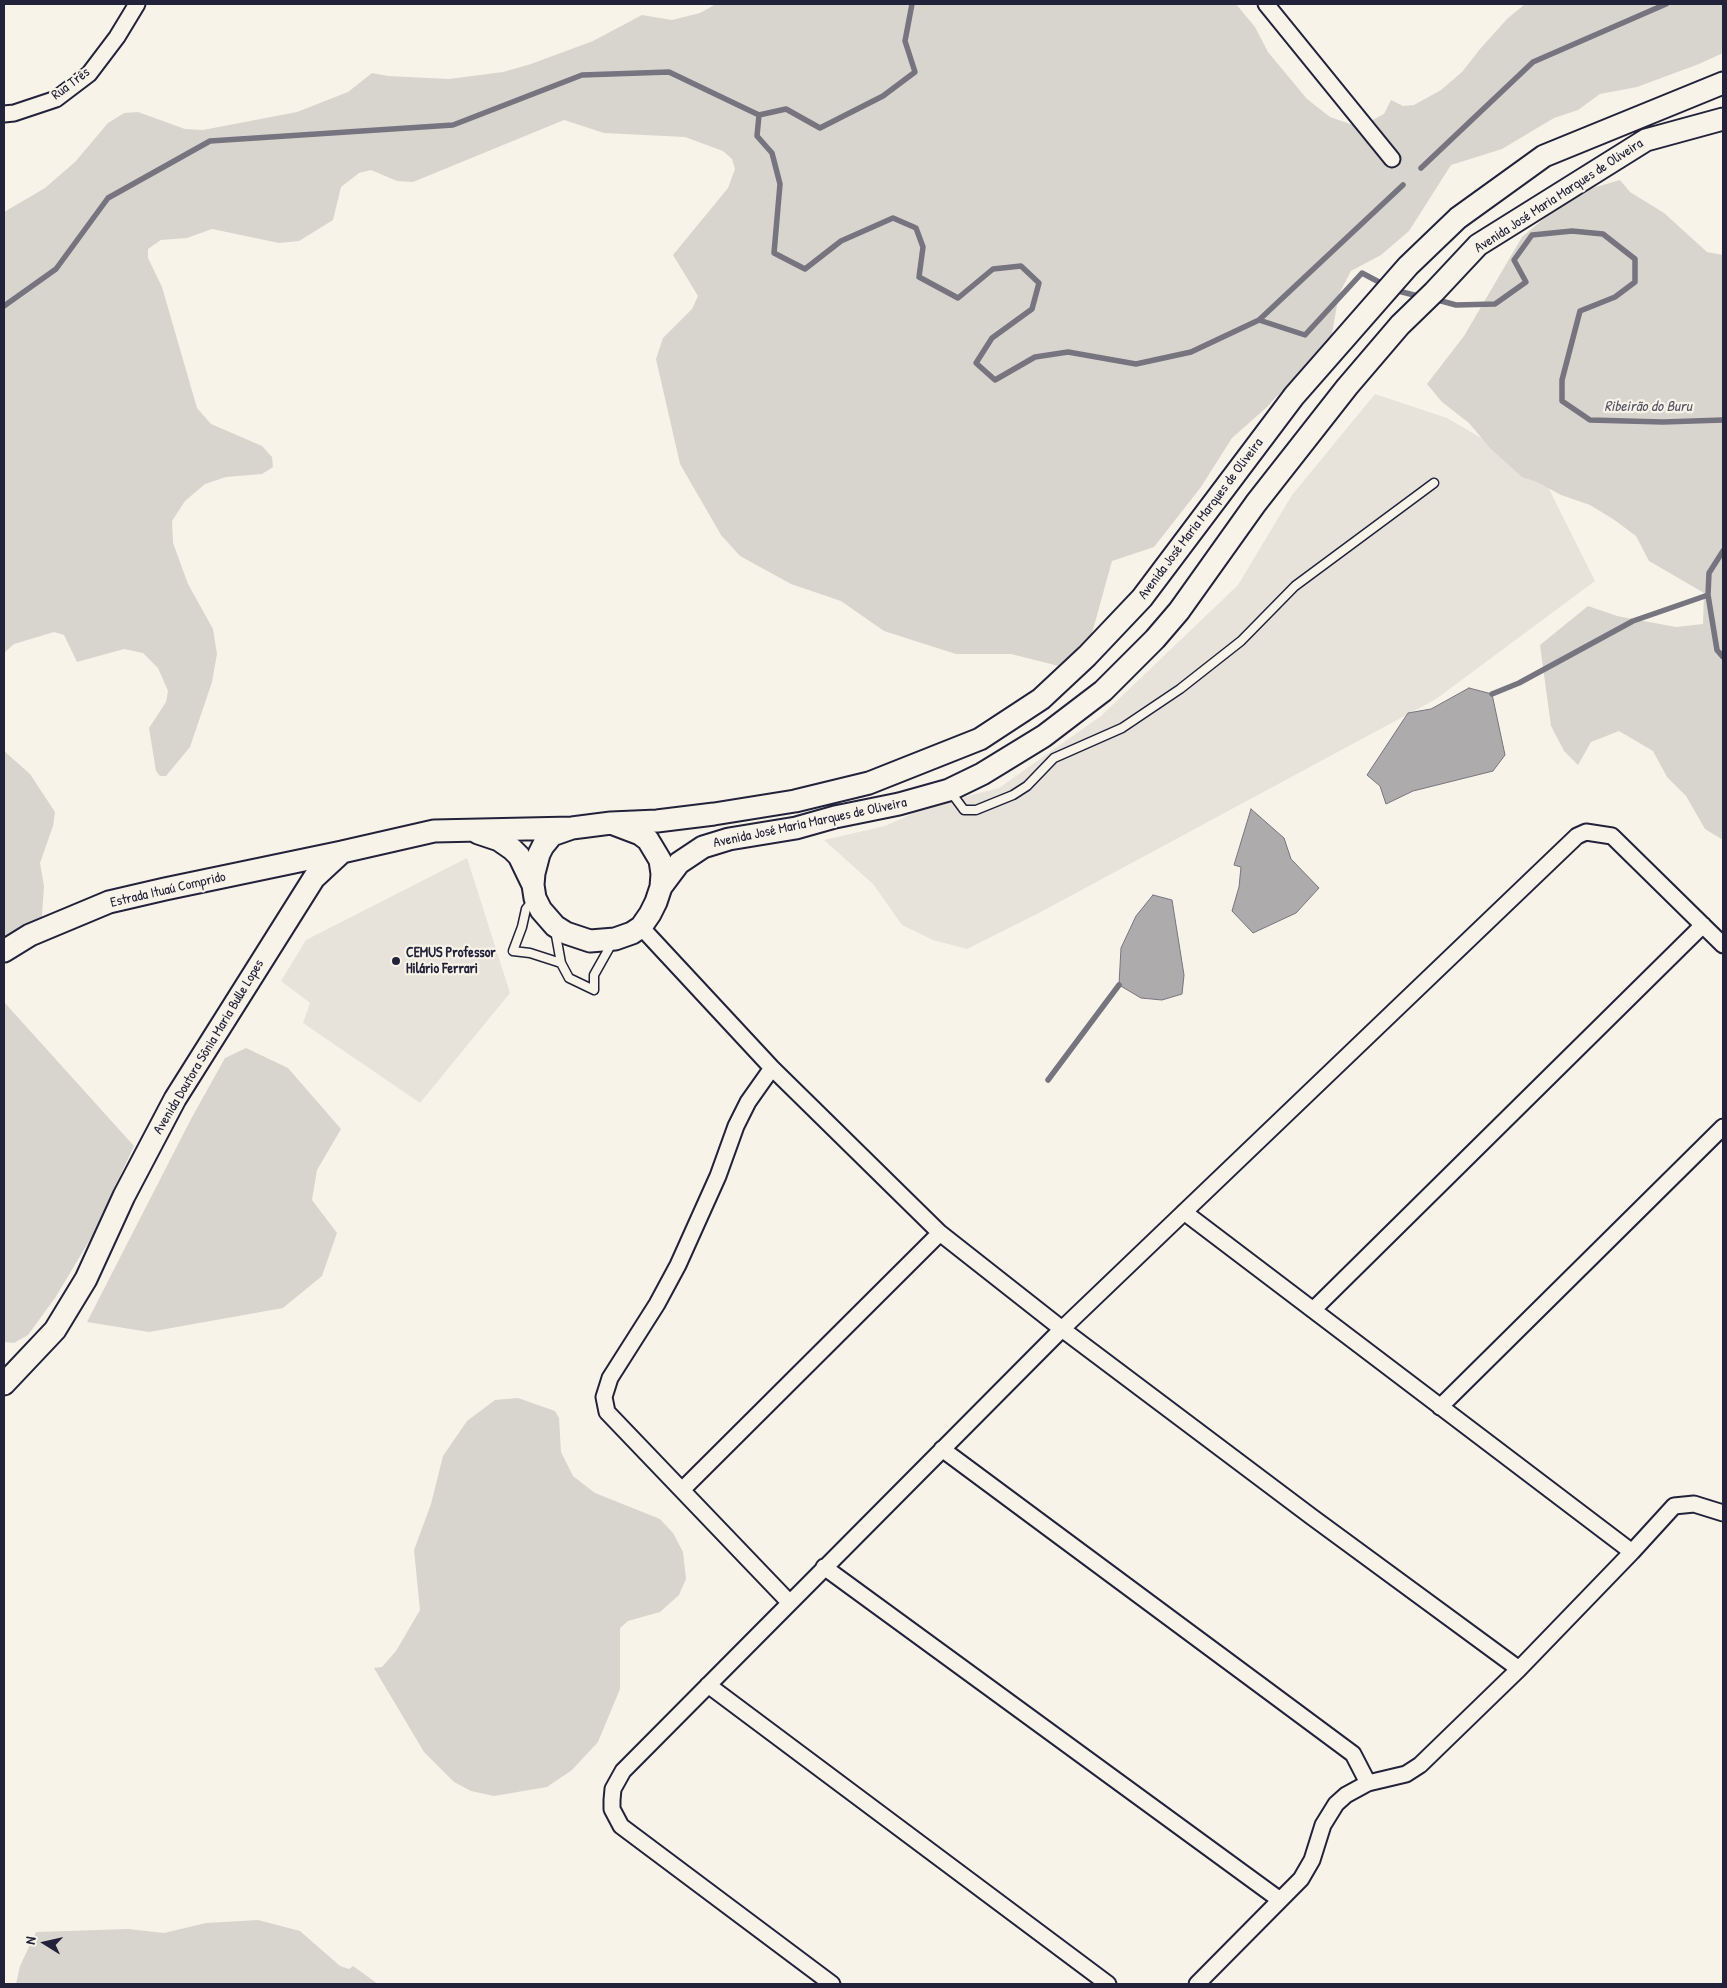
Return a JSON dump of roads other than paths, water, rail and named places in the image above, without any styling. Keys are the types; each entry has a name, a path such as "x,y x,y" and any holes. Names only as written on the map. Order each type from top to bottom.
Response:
{"main road":[{"name":"Avenida José Maria Marques de Oliveira","path":"611,823 658,821 714,814 795,801 868,783 980,739 1041,699 1087,656 1142,598 1294,396 1408,266 1458,218 1544,156 1723,83"},
{"name":"Avenida José Maria Marques de Oliveira","path":"661,887 679,863 691,854 716,842 796,828 835,817 899,804 949,790 1006,760 1074,715 1130,666 1179,611 1256,503 1308,436 1400,325 1478,245 1646,140 1723,118"},
{"path":"342,852 434,831 469,829 572,828 611,823 640,834 648,840 660,860 661,887 650,914 642,927 626,936 615,939 590,941 566,933 555,926 541,910 519,856 499,840 469,829"},
{"path":"534,892 536,865 542,846 552,835 572,828"},
{"name":"Estrada Ituaú Comprido","path":"4,951 30,935 110,902 342,852"},
{"name":"Avenida Doutora Sônia Maria Bulle Lopes","path":"4,1384 55,1330 86,1279 124,1196 174,1099 314,878 342,852"}],"street":[{"name":"Rua Três","path":"4,114 14,113 56,99 89,74 117,37 137,4"},
{"path":"1266,4 1392,158"},
{"path":"832,1984 620,1826 612,1800 617,1780 623,1771 1062,1329 1577,836 1586,832 1612,836 1723,945"},
{"path":"1313,1310 1703,925"},
{"path":"642,927 772,1068 940,1233 1062,1329 1304,1511 1519,1669"},
{"path":"772,1068 748,1102 736,1126 718,1176 678,1265 648,1319 610,1378 604,1397 607,1412 789,1602"},
{"path":"1440,1406 1723,1127"},
{"path":"1184,1212 1632,1552"},
{"path":"682,1490 940,1233"},
{"path":"942,1449 1353,1754 1368,1782"},
{"path":"1197,1984 1301,1879 1316,1849 1323,1825 1329,1814 1346,1795 1368,1782 1406,1774 1420,1766 1519,1669 1674,1506 1694,1504 1723,1513"},
{"path":"824,1567 1280,1900"},
{"path":"708,1684 1108,1984"}],"lane":[{"path":"949,790 964,810 976,810 1013,795 1027,786 1054,758 1122,728 1180,689 1241,641 1295,586 1434,483"},
{"path":"534,892 526,909 522,927 513,951 530,953 561,963"},
{"path":"555,926 561,963 569,978 594,990 594,975 603,955 615,939"}],"waterway":[{"name":"Ribeirão do Buru","path":"912,4 905,41 915,72 883,96 820,128 786,109 759,115 757,136 772,153 780,184 774,253 805,269 841,241 893,218 916,228 923,247 919,277 958,298 993,269 1021,266 1039,283 1032,309 992,338 976,363 995,380 1035,357 1068,352 1136,364 1191,352 1259,320 1305,335 1362,273 1394,290 1422,297"},
{"path":"1421,168 1533,62 1666,4"},
{"path":"4,306 56,269 108,198 210,141 453,125 582,75 669,72 759,115"},
{"path":"1259,320 1403,185"},
{"name":"Ribeirão do Buru","path":"1434,299 1456,305 1495,304 1526,282 1514,260 1532,235 1572,231 1603,234 1635,259 1635,282 1615,297 1580,311 1562,380 1562,401 1590,420 1663,422 1723,420"},
{"name":"Ribeirão do Buru","path":"1723,551 1709,573 1708,595 1717,650 1723,657"},
{"path":"1492,694 1519,683 1633,621 1708,595"},
{"path":"1048,1080 1119,985"}],"place":[{"name":"CEMUS Professor Hilário Ferrari","path":"396,961"}]}
